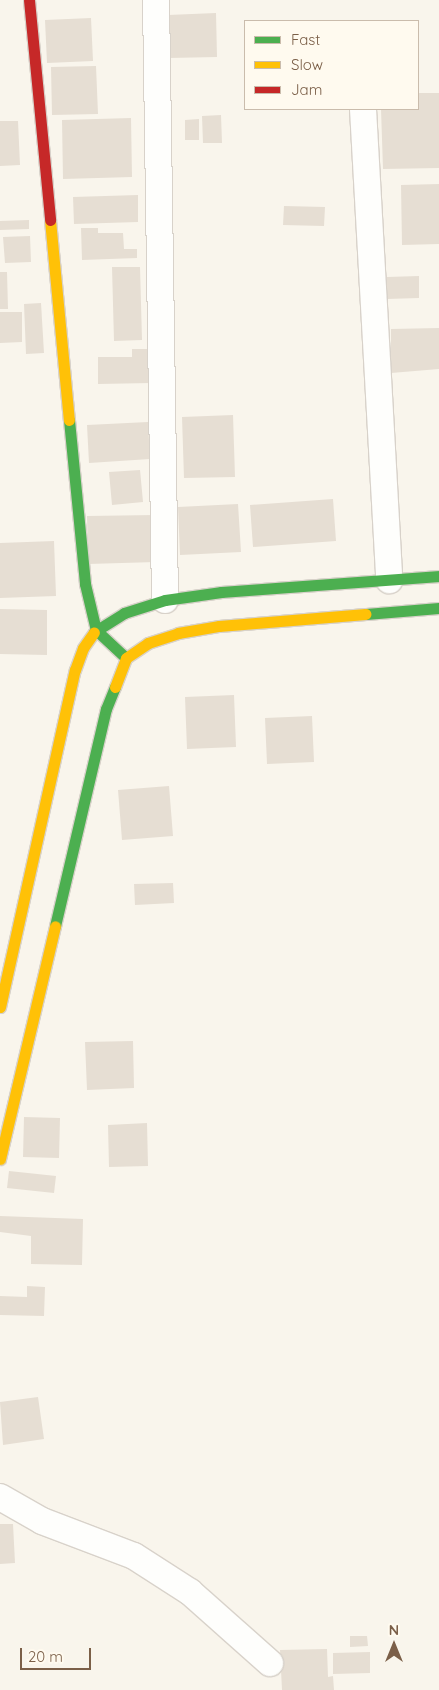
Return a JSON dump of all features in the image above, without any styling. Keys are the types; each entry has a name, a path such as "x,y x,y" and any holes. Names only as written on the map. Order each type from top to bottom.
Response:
{"street":[{"path":"30,0 85,584 96,630 126,658"},
{"path":"156,0 165,600"},
{"path":"363,110 389,580"},
{"path":"0,1007 75,670 83,648 96,630 124,613 165,600 439,576"},
{"path":"0,1159 106,709 126,658 148,643 178,633 220,626 439,608"},
{"path":"0,1497 42,1521 134,1556 190,1592 270,1663"}],"building":[{"path":"216,13 217,57 169,58 168,15"},
{"path":"91,18 93,61 47,63 45,20"},
{"path":"96,66 98,114 52,115 51,67"},
{"path":"419,93 439,93 439,168 383,169 381,110 419,110"},
{"path":"221,115 222,143 203,143 202,116"},
{"path":"131,118 132,177 63,179 62,120"},
{"path":"199,119 199,140 185,140 185,120"},
{"path":"0,121 18,121 20,165 0,166"},
{"path":"439,184 439,244 402,245 401,185"},
{"path":"138,195 138,222 74,224 73,197"},
{"path":"284,206 325,207 324,226 283,225"},
{"path":"29,220 29,229 0,230 0,221"},
{"path":"81,228 98,228 98,233 123,233 124,249 137,249 137,258 82,260"},
{"path":"30,236 31,262 5,263 3,237"},
{"path":"112,267 140,267 142,340 114,341"},
{"path":"0,272 7,272 8,309 0,309"},
{"path":"419,276 419,298 387,299 387,277"},
{"path":"41,303 44,353 26,354 24,304"},
{"path":"0,312 22,312 22,342 0,343"},
{"path":"439,328 439,369 391,373 391,329"},
{"path":"132,349 150,349 151,383 98,384 98,357 132,357"},
{"path":"233,415 235,477 184,478 182,417"},
{"path":"148,422 150,459 89,463 87,425"},
{"path":"140,470 143,502 112,505 109,472"},
{"path":"333,499 336,541 253,547 250,505"},
{"path":"238,504 241,552 180,555 178,507"},
{"path":"155,515 156,562 88,564 87,516"},
{"path":"54,541 56,596 0,598 0,543"},
{"path":"0,609 47,610 47,655 0,654"},
{"path":"234,695 236,747 187,749 185,697"},
{"path":"312,716 314,762 267,764 265,718"},
{"path":"169,786 173,836 122,840 118,790"},
{"path":"173,883 174,903 135,905 134,884"},
{"path":"133,1041 134,1088 87,1090 85,1042"},
{"path":"24,1117 60,1118 59,1158 23,1157"},
{"path":"147,1123 148,1166 109,1167 108,1125"},
{"path":"9,1171 56,1176 54,1193 7,1188"},
{"path":"0,1216 83,1219 82,1265 31,1264 31,1236 0,1232"},
{"path":"27,1286 45,1287 44,1316 0,1315 0,1296 27,1297"},
{"path":"38,1397 44,1439 3,1445 0,1402"},
{"path":"0,1524 13,1524 15,1563 0,1564"},
{"path":"350,1636 367,1636 368,1646 350,1647"},
{"path":"327,1649 328,1677 333,1676 334,1690 282,1690 280,1650"},
{"path":"370,1652 370,1673 333,1674 333,1653"}],"traffic: fast":[{"path":"69,420 85,584 96,630 126,658"},
{"path":"94,632 124,613 165,600 221,592 439,576"},
{"path":"366,614 439,608"},
{"path":"55,926 106,709 115,687"}],"traffic: slow":[{"path":"50,220 69,420"},
{"path":"115,687 126,658 148,643 178,633 219,626 366,614"},
{"path":"0,1007 75,670 83,648 94,632"},
{"path":"0,1159 55,926"}],"traffic: jam":[{"path":"29,0 50,220"}]}
